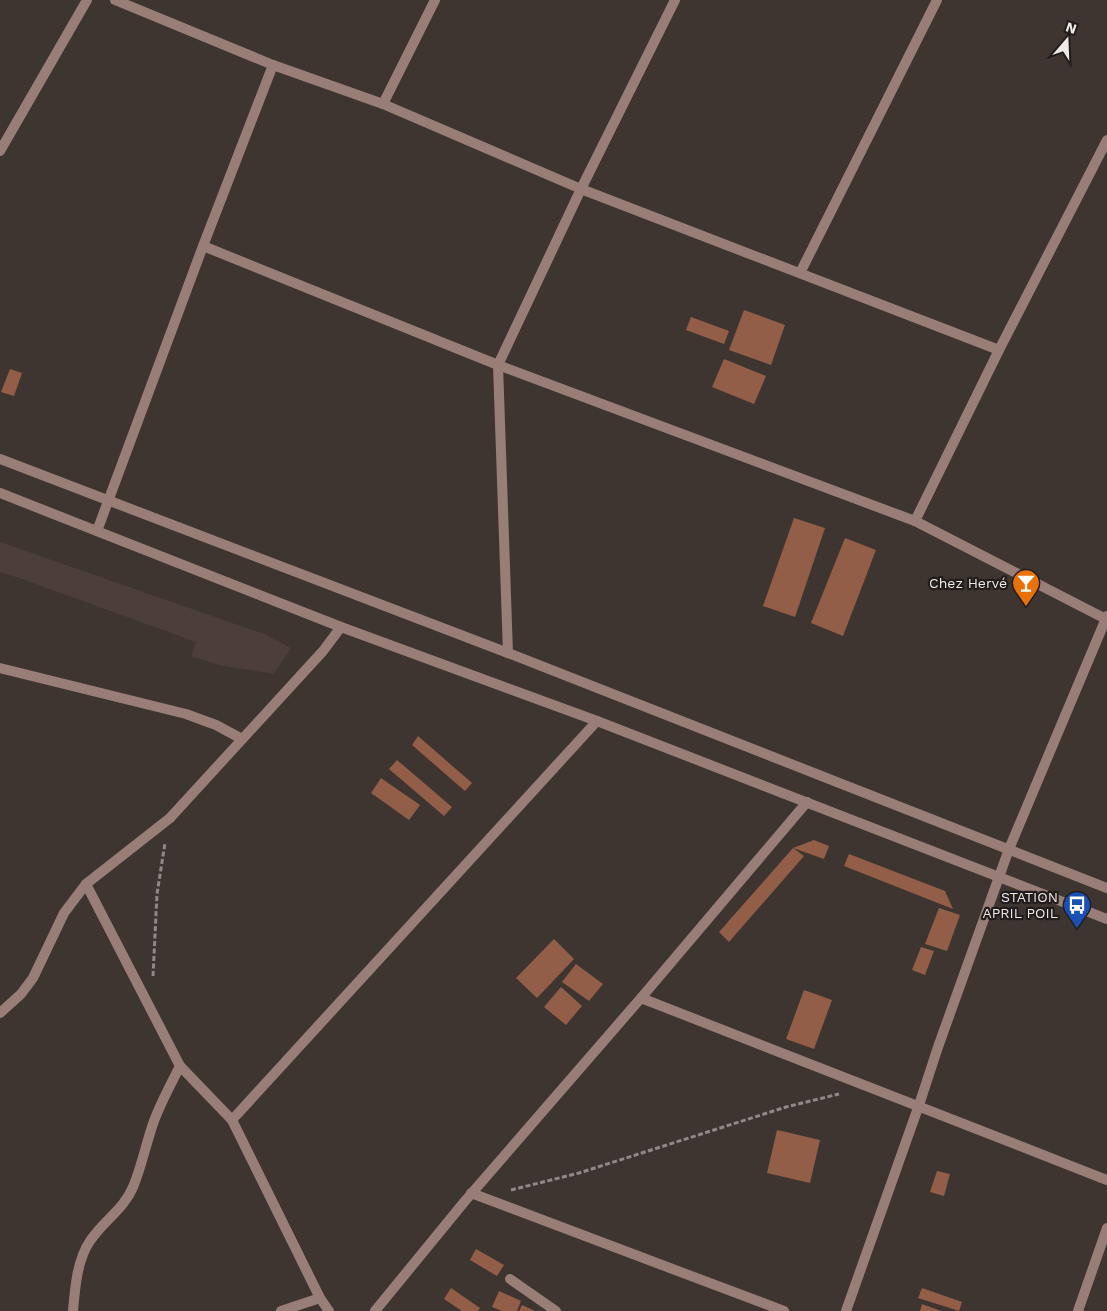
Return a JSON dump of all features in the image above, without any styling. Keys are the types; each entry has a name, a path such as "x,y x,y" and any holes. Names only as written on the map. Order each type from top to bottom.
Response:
{"street":[{"path":"0,152 87,0"},
{"path":"115,0 274,65 383,104 581,189 999,350"},
{"path":"383,104 436,0"},
{"path":"508,653 498,364 581,189 675,0"},
{"path":"800,273 937,0"},
{"path":"97,531 203,246 274,65"},
{"path":"915,521 999,350 1107,140"},
{"path":"203,246 498,364 915,521 1106,618 1010,849 938,1046 846,1311"},
{"path":"0,459 508,653 1107,888"},
{"path":"0,493 341,627 597,721 1107,919"},
{"path":"0,1013 21,994 33,978 64,912 86,884 170,818 323,651 341,627"},
{"path":"0,668 186,714 216,725 242,739"},
{"path":"232,1120 597,721"},
{"path":"375,1311 471,1193 641,998 806,802"},
{"path":"86,884 180,1066 232,1120 320,1298 329,1311"},
{"path":"641,998 1107,1180"},
{"path":"73,1311 81,1260 90,1240 122,1206 133,1188 154,1122 166,1092 180,1066"},
{"path":"471,1193 784,1311"},
{"path":"1078,1311 1107,1228"},
{"path":"510,1279 556,1311"},
{"path":"281,1311 320,1298"}],"path":[{"path":"153,982 157,894 170,818"},
{"path":"485,1198 579,1172 786,1107 840,1094"}],"shaded area":[{"path":"0,542 264,634 291,648 274,674 218,665 191,656 196,642 0,572"}],"building":[{"path":"744,310 785,325 771,365 729,350"},
{"path":"691,317 729,331 724,344 686,330"},
{"path":"724,359 766,376 754,404 712,387"},
{"path":"10,369 22,373 14,396 1,392"},
{"path":"794,518 825,528 795,617 763,606"},
{"path":"845,538 876,550 843,636 811,623"},
{"path":"418,736 472,783 465,791 412,745"},
{"path":"397,760 452,807 444,816 389,769"},
{"path":"381,778 420,805 409,820 371,793"},
{"path":"814,840 829,846 824,859 793,848"},
{"path":"793,848 804,856 729,942 719,932"},
{"path":"849,854 945,891 953,909 844,866"},
{"path":"939,908 960,915 947,951 925,944"},
{"path":"554,939 574,959 537,998 516,978"},
{"path":"921,947 934,951 925,975 912,970"},
{"path":"576,964 603,984 589,1001 562,982"},
{"path":"561,987 582,1006 566,1025 544,1007"},
{"path":"804,990 832,1000 814,1049 786,1039"},
{"path":"777,1130 820,1140 810,1183 767,1173"},
{"path":"937,1171 950,1174 944,1196 930,1192"},
{"path":"476,1249 504,1265 497,1276 470,1260"},
{"path":"451,1288 480,1308 478,1311 462,1311 444,1299"},
{"path":"922,1288 962,1302 959,1311 918,1298"},
{"path":"499,1291 521,1301 517,1311 502,1311 492,1307"},
{"path":"922,1304 941,1311 920,1311"},
{"path":"522,1305 535,1311 519,1311"}],"place":[{"name":"Chez Hervé","path":"1026,607"},
{"name":"STATION APRIL POIL","path":"1077,929"}]}
